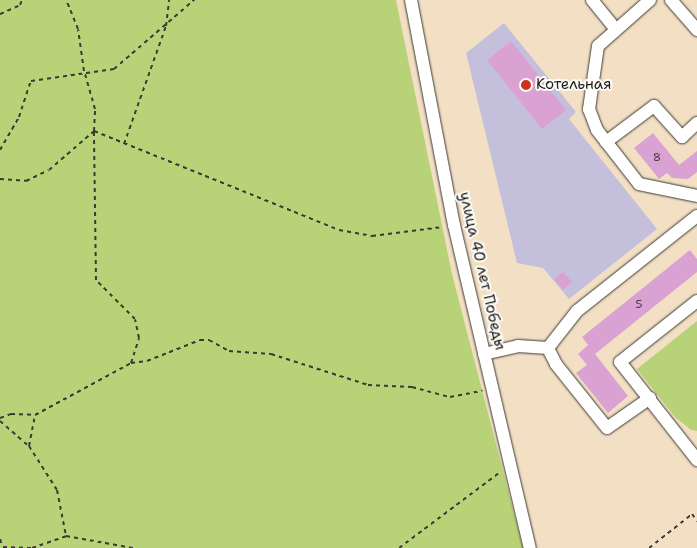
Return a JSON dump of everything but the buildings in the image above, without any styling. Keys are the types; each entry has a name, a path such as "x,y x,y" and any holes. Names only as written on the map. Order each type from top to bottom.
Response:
{"street":[{"name":"улица 40 лет Победы","path":"411,0 454,226 509,466 530,548"},
{"path":"592,0 616,30"},
{"path":"650,0 598,46 589,109 597,130 639,184 697,196"},
{"path":"671,0 697,30"},
{"path":"606,142 654,106 682,137 697,123"},
{"path":"548,348 577,311 697,216"},
{"path":"697,301 620,362 697,460"},
{"path":"484,354 518,346 548,348"},
{"path":"548,348 556,364 607,428 650,398"}],"path":[{"path":"0,14 20,5 22,0"},
{"path":"66,0 78,29 84,71 95,109 96,280 135,319 140,338 131,363"},
{"path":"124,144 166,26 169,0"},
{"path":"0,150 19,117 31,81 84,71 114,69 194,0"},
{"path":"94,130 124,144 339,230 372,236 454,226"},
{"path":"0,179 26,181 49,170 94,130"},
{"path":"66,536 57,490 29,446 0,419 11,414 35,415 131,363 147,361 200,340 210,340 229,351 270,354 368,384 412,387 450,397 492,390"},
{"path":"29,446 35,415"},
{"path":"399,548 509,466"},
{"path":"649,548 692,514 697,521"},
{"path":"0,539 3,547 32,548 66,536 133,548"}],"shaded area":[{"path":"504,23 576,112 569,119 657,229 569,299 543,268 517,263 466,53"}],"green space":[{"path":"0,0 396,0 452,274 523,548 0,548"},
{"path":"697,321 697,431 691,430 675,417 637,369"}],"place":[{"name":"Котельная","path":"526,85"}]}
